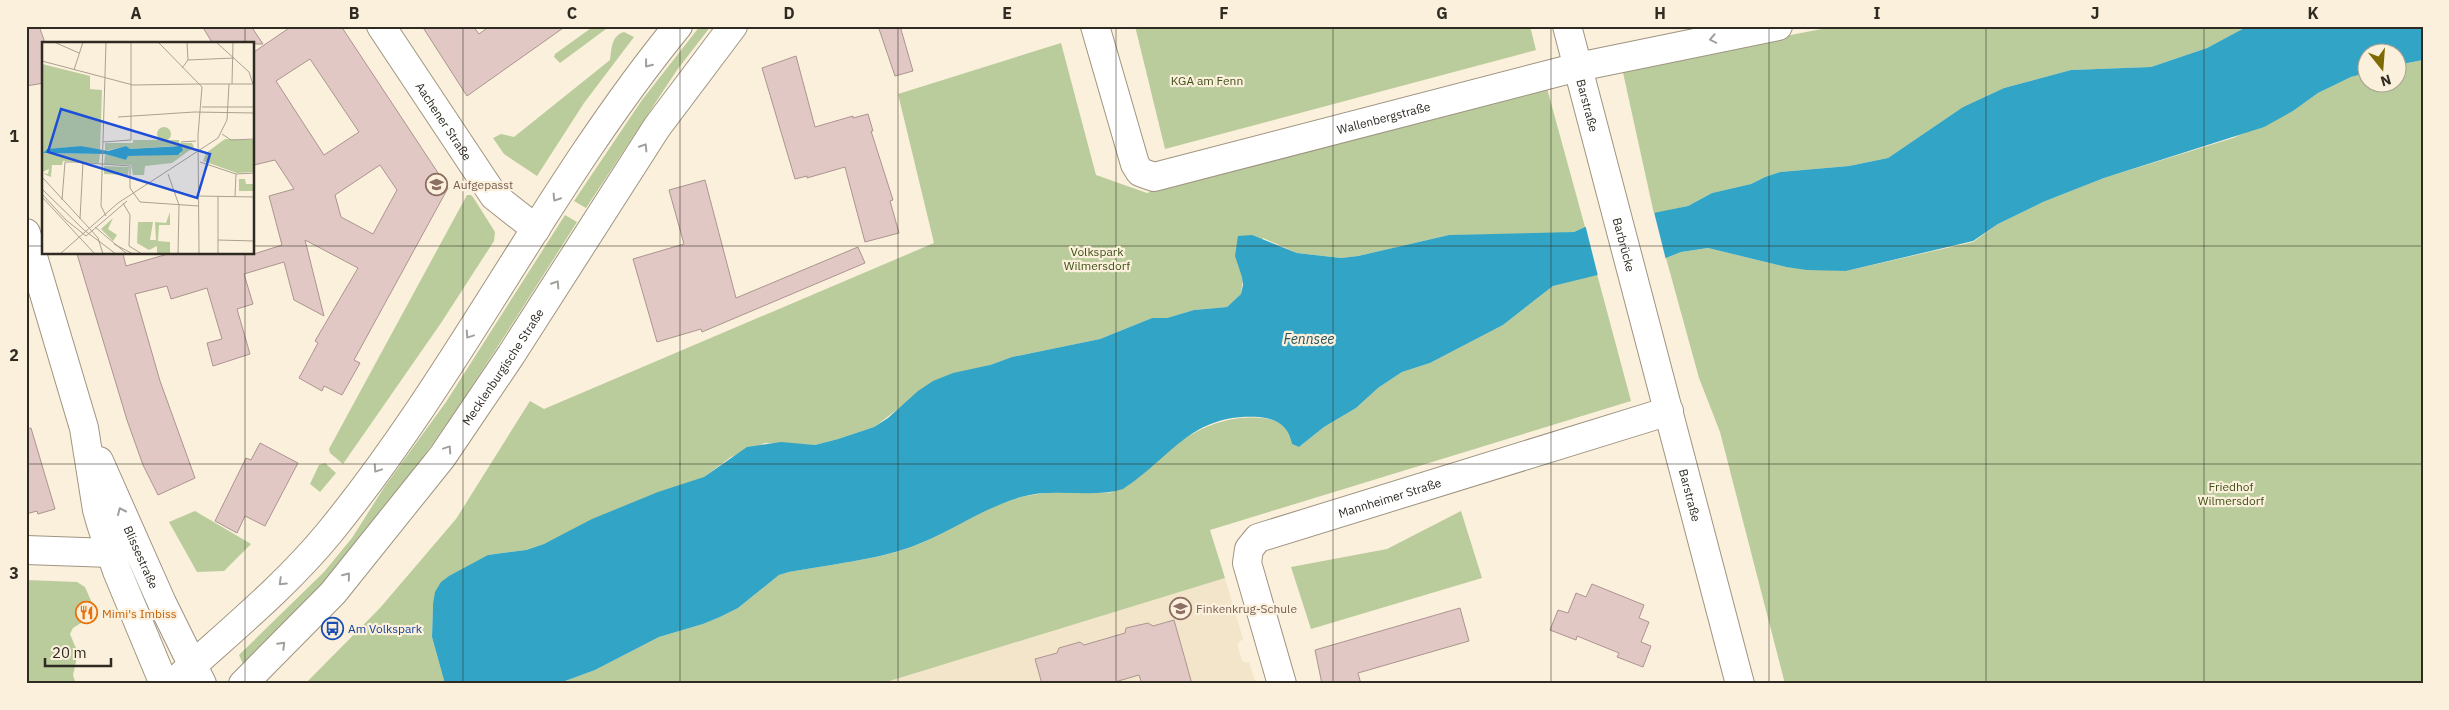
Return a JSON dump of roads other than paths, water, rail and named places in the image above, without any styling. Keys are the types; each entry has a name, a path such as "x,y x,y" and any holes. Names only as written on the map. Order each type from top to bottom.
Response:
{"street":[{"name":"Aachener Straße","path":"381,26 494,196 536,229"},
{"path":"172,684 198,674 327,534 366,484 467,338 616,105 678,26"},
{"name":"Mecklenburgische Straße","path":"243,684 333,593 437,464 511,355 657,127 733,26"},
{"name":"Wallenbergstraße","path":"1095,26 1135,164 1140,172 1154,177 1578,67 1778,26"},
{"name":"Barstraße","path":"1567,26 1610,185"},
{"name":"Barbrücke","path":"1610,185 1640,305"},
{"name":"Blissestraße","path":"26,233 84,428 162,603 198,674"},
{"name":"Barstraße","path":"1640,305 1740,684"},
{"name":"Mannheimer Straße","path":"1282,684 1247,563 1249,549 1258,538 1669,411"},
{"name":"Blissestraße","path":"84,428 97,510 111,553 164,684"},
{"path":"26,550 111,553"}],"water":[{"name":"Fennsee","path":"2248,26 2423,26 2423,60 2406,63 2406,42 2356,42 2356,76 2318,93 2293,111 2264,127 2104,178 2043,202 1998,224 1973,241 1846,271 1807,270 1786,267 1708,248 1681,252 1666,258 1553,286 1503,325 1430,363 1402,372 1378,388 1356,408 1324,427 1299,447 1292,444 1288,432 1281,424 1272,420 1259,417 1236,418 1216,422 1184,440 1123,489 1111,492 1046,493 1021,497 993,507 939,535 897,552 779,575 738,608 720,617 659,637 595,670 557,684 445,684 432,637 433,604 435,592 441,582 449,576 488,555 526,550 544,544 592,519 658,492 704,477 747,447 781,442 815,445 874,427 888,418 918,391 933,381 953,373 990,365 1012,357 1100,339 1152,318 1167,318 1194,310 1227,307 1241,294 1243,285 1235,256 1238,236 1252,235 1297,253 1341,258 1358,256 1449,235 1574,232 1585,227 1688,206 1712,193 1751,184 1780,172 1849,166 1888,158 1963,107 2004,88 2071,70 2151,67 2207,48"}],"place":[{"name":"Aufgepasst","path":"437,184"},
{"name":"Finkenkrug-Schule","path":"1180,608"},
{"name":"Mimi's Imbiss","path":"86,613"},
{"name":"Am Volkspark","path":"332,628"}],"park label":[{"name":"KGA am Fenn","path":"1207,80"},
{"name":"Volkspark Wilmersdorf","path":"1097,258"},
{"name":"Friedhof Wilmersdorf","path":"2231,493"}]}
